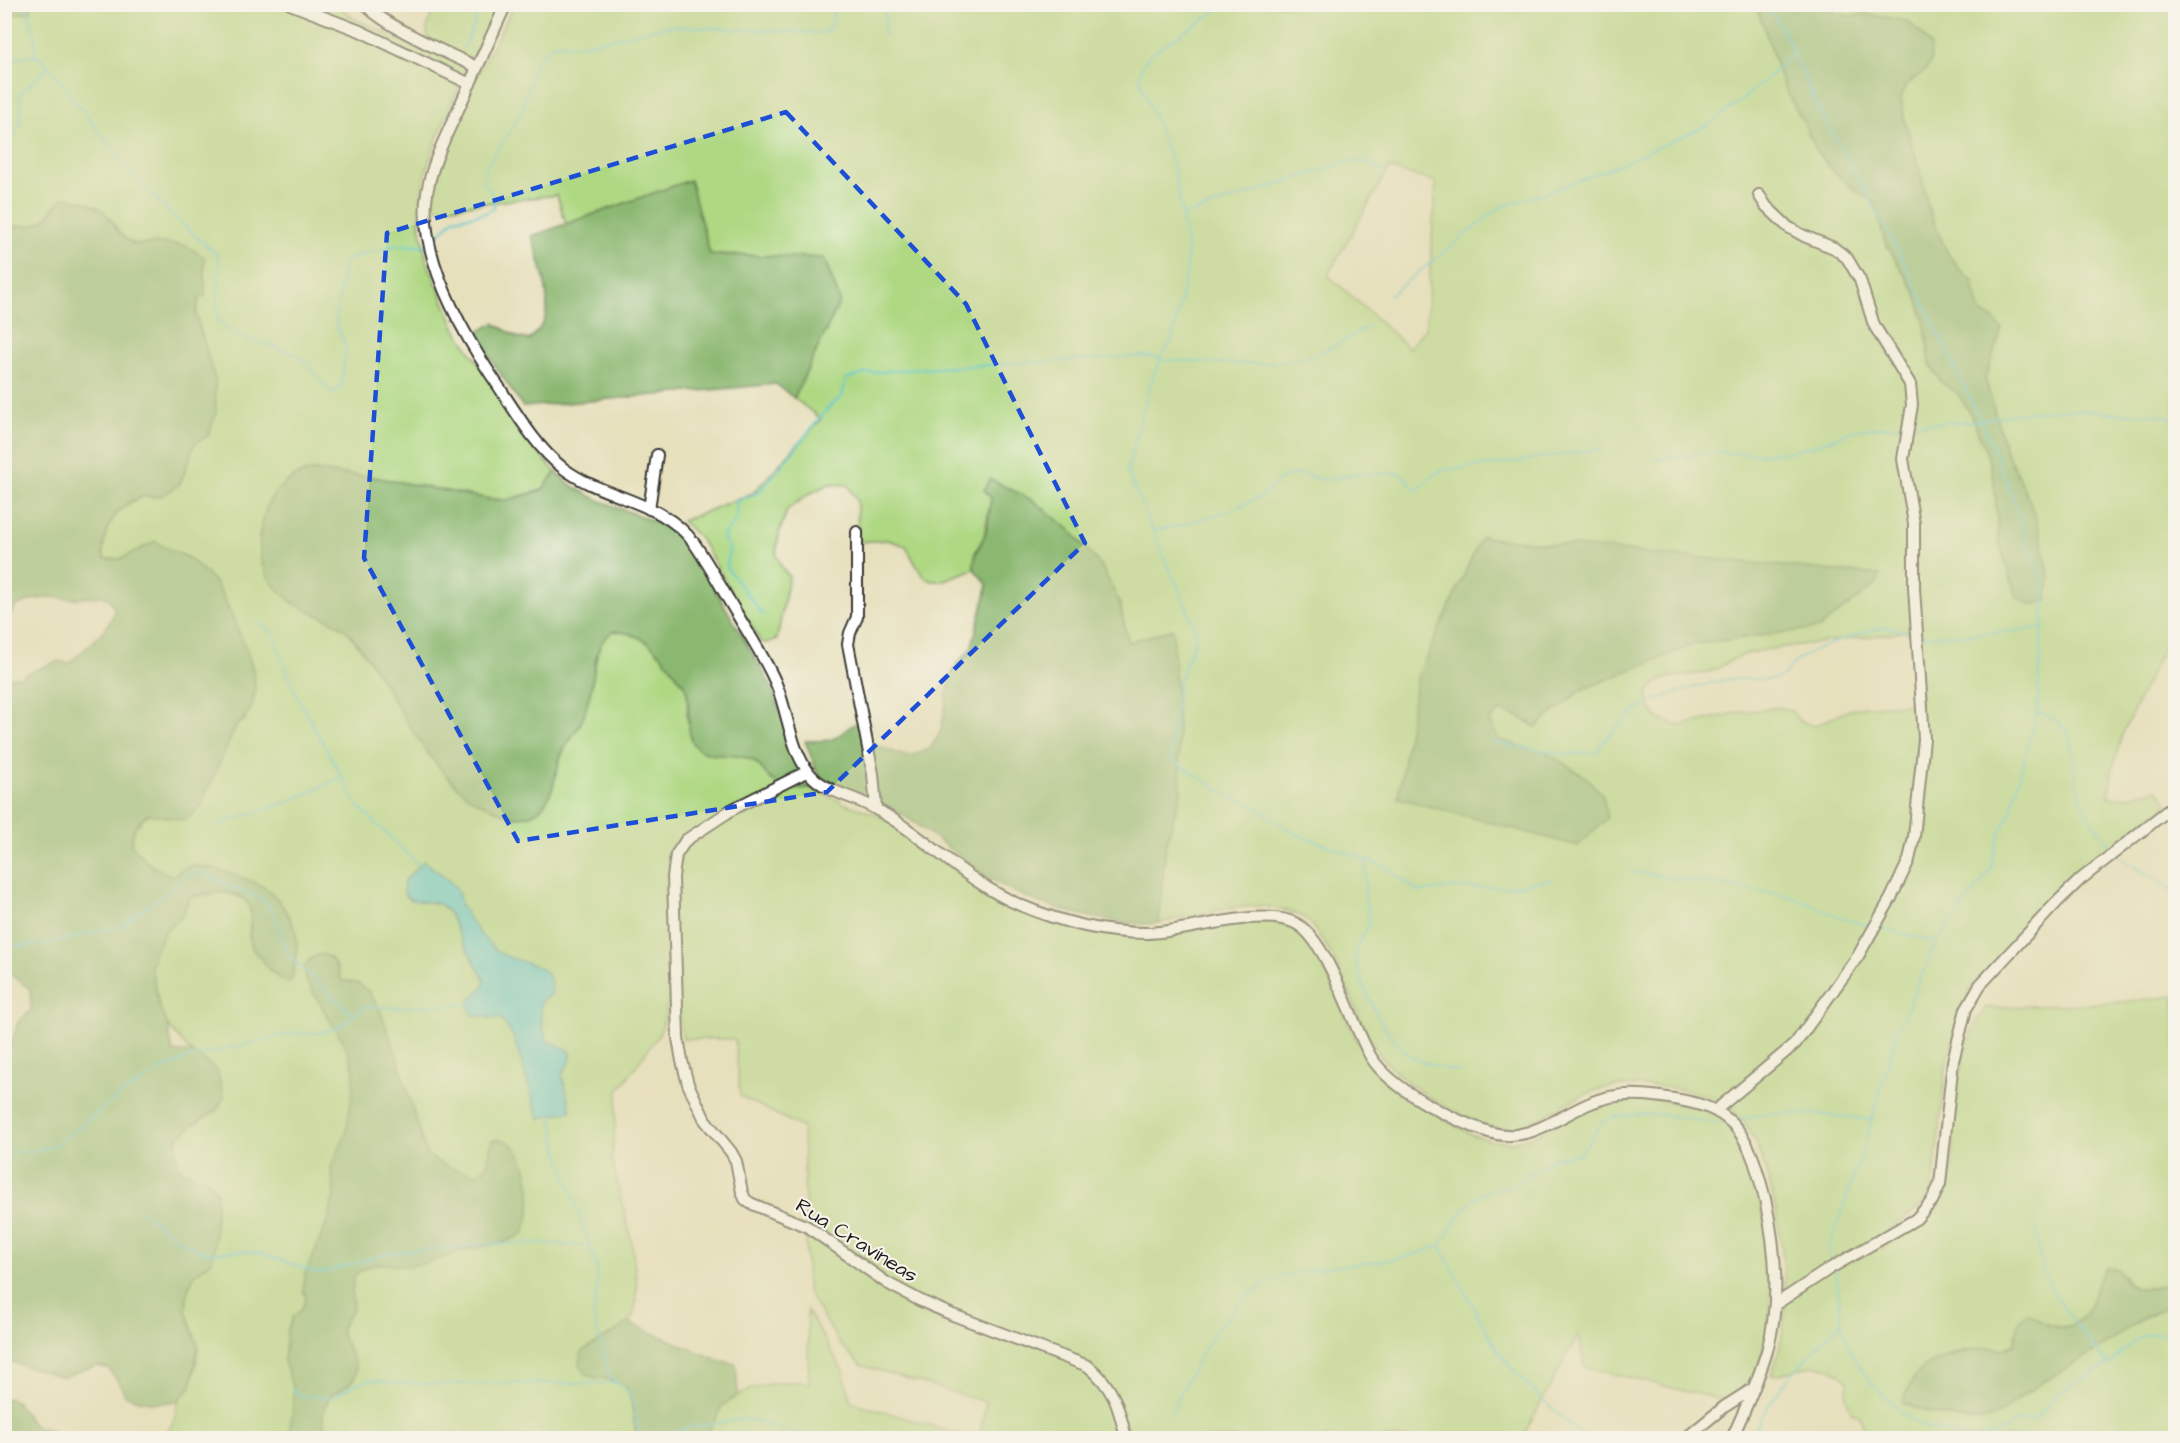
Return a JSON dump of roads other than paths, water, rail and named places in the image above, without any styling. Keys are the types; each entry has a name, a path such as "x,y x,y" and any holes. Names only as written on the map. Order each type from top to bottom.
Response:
{"street":[{"path":"290,4 360,31 470,84"},
{"path":"366,4 370,12 477,67"},
{"path":"506,4 434,165 426,200 426,219 433,257 446,292 462,327 487,369 548,455 566,471 586,482 669,519 691,539 772,675 797,750 812,777 825,786 876,808 996,894 1022,906 1058,918 1095,928 1151,933 1249,918 1275,918 1295,923 1319,949 1369,1054 1380,1069 1404,1089 1422,1100 1494,1134 1518,1135 1538,1129 1572,1111 1612,1096 1661,1097 1694,1102 1716,1110 1745,1140 1759,1178 1775,1258 1776,1304 1768,1347 1754,1388 1732,1438"},
{"path":"1716,1110 1795,1044 1858,956 1891,898 1909,860 1914,837 1924,739 1914,588 1914,524 1903,459 1912,405 1910,384 1874,325 1860,280 1847,258 1834,248 1788,227 1758,195"},
{"path":"649,509 657,455"},
{"path":"857,532 857,617 848,644 874,780 876,808"},
{"name":"Rua Cravíneas","path":"808,771 733,809 686,840 676,855 673,877 678,1038 688,1084 705,1120 736,1161 742,1192 750,1203 808,1227 887,1283 921,1301 953,1316 1088,1366 1103,1378 1116,1400 1126,1438"},
{"path":"1776,1304 1829,1269 1916,1219 1927,1210 1940,1184 1953,1061 1958,1035 1966,1009 1975,993 2001,960 2081,879 2175,804"},
{"path":"1686,1438 1724,1407 1754,1388"}],"water":[{"path":"424,861 456,888 465,912 491,946 504,955 542,969 548,975 551,995 543,999 541,1020 548,1041 571,1052 571,1060 562,1074 571,1111 539,1118 513,1036 501,1019 474,1016 470,1010 470,1001 485,981 449,913 440,904 411,900 404,894 404,881"}],"waterway":[{"path":"27,4 35,36 35,56"},
{"path":"464,48 482,4"},
{"path":"433,240 454,219 486,213 494,208 494,197 483,180 486,166 514,126 523,107 535,62 553,44 582,45 669,26 824,33 833,20 834,4"},
{"path":"884,36 886,4"},
{"path":"1227,4 1152,53 1140,75 1141,84 1174,169 1187,245 1186,275 1172,340 1161,358 1150,385 1127,471 1196,630 1194,644 1179,680 1170,759 1232,797 1249,803 1296,834 1384,866 1419,892 1451,888 1511,887 1551,879"},
{"path":"1767,4 1786,36 1816,104 1900,254 1989,438 2045,587 2037,712 2010,813 1998,838 1990,871 1936,942 1897,1032 1863,1150 1828,1250 1832,1262"},
{"path":"1390,295 1495,211 1506,205 1555,190 1708,125 1743,99 1780,67 1793,52"},
{"path":"4,63 27,56 42,58 135,178 217,255 220,263 217,295 217,314 220,322 238,335 298,356 333,393 341,387 346,348 337,326 336,315 344,262 394,246 426,245"},
{"path":"4,148 21,123 20,94 49,66"},
{"path":"1182,216 1349,161 1367,162 1382,171"},
{"path":"1161,360 1248,364 1282,362 1317,354 1369,326"},
{"path":"763,615 727,568 729,548 724,540 724,534 736,521 737,501 763,488 829,407 842,396 846,379 868,373 903,370 1144,356 1161,358"},
{"path":"1980,420 2028,412 2087,410 2122,414 2157,414 2176,421"},
{"path":"1912,424 1980,421"},
{"path":"1653,460 1713,452 1757,454 1789,452 1825,442 1855,430 1904,425"},
{"path":"1153,531 1231,510 1260,497 1283,477 1292,475 1302,474 1324,480 1350,475 1397,473 1406,478 1415,490 1418,490 1433,475 1444,470 1601,449"},
{"path":"260,623 273,634 295,692 358,806 420,866"},
{"path":"1920,636 1977,634 2043,627"},
{"path":"1491,742 1563,754 1596,753 1627,718 1665,696 1714,682 1778,678 1805,656 1869,631 1892,628 1915,635"},
{"path":"2037,712 2053,718 2069,733 2080,798 2086,812 2113,851"},
{"path":"216,825 288,802 342,777"},
{"path":"2116,855 2176,892"},
{"path":"1366,861 1365,897 1369,922 1358,945 1356,959 1369,999 1385,1027 1403,1050 1423,1062 1460,1072"},
{"path":"1634,872 1785,895 1861,924 1872,926"},
{"path":"4,947 45,944 121,926 188,876 196,873 204,874 265,901 274,914 289,956 353,1015"},
{"path":"1877,927 1936,942"},
{"path":"4,1151 28,1152 56,1145 116,1098 160,1070 188,1058 290,1034 320,1033 339,1027 366,1006 395,1008 472,1004"},
{"path":"1170,1415 1199,1357 1225,1319 1256,1290 1274,1280 1322,1268 1405,1257 1440,1246 1461,1213 1474,1199 1490,1190 1513,1185 1554,1158 1580,1154 1603,1122 1612,1117 1643,1114 1675,1116 1731,1126"},
{"path":"1735,1123 1746,1118 1780,1114 1871,1120"},
{"path":"551,1115 557,1146 597,1267 597,1290 593,1314 610,1377 631,1394 638,1438"},
{"path":"139,1210 181,1241 206,1253 243,1251 263,1254 322,1273 389,1253 476,1245 533,1243 591,1246"},
{"path":"2037,1227 2041,1262 2055,1295 2108,1365"},
{"path":"1440,1246 1498,1351 1522,1380 1584,1438"},
{"path":"1836,1270 1842,1326 1851,1353 1870,1382 1904,1415 1923,1427 1972,1437 1994,1434 2017,1421 2035,1419 2058,1394 2108,1365 2134,1341 2145,1335 2176,1332"},
{"path":"1751,1438 1779,1390 1802,1362 1842,1322"},
{"path":"292,1390 302,1396 332,1398 354,1385 370,1380 415,1384 616,1383"},
{"path":"638,1437 660,1437 690,1427 745,1419 766,1423 809,1438"},
{"path":"849,1438 867,1433 893,1438"}]}
